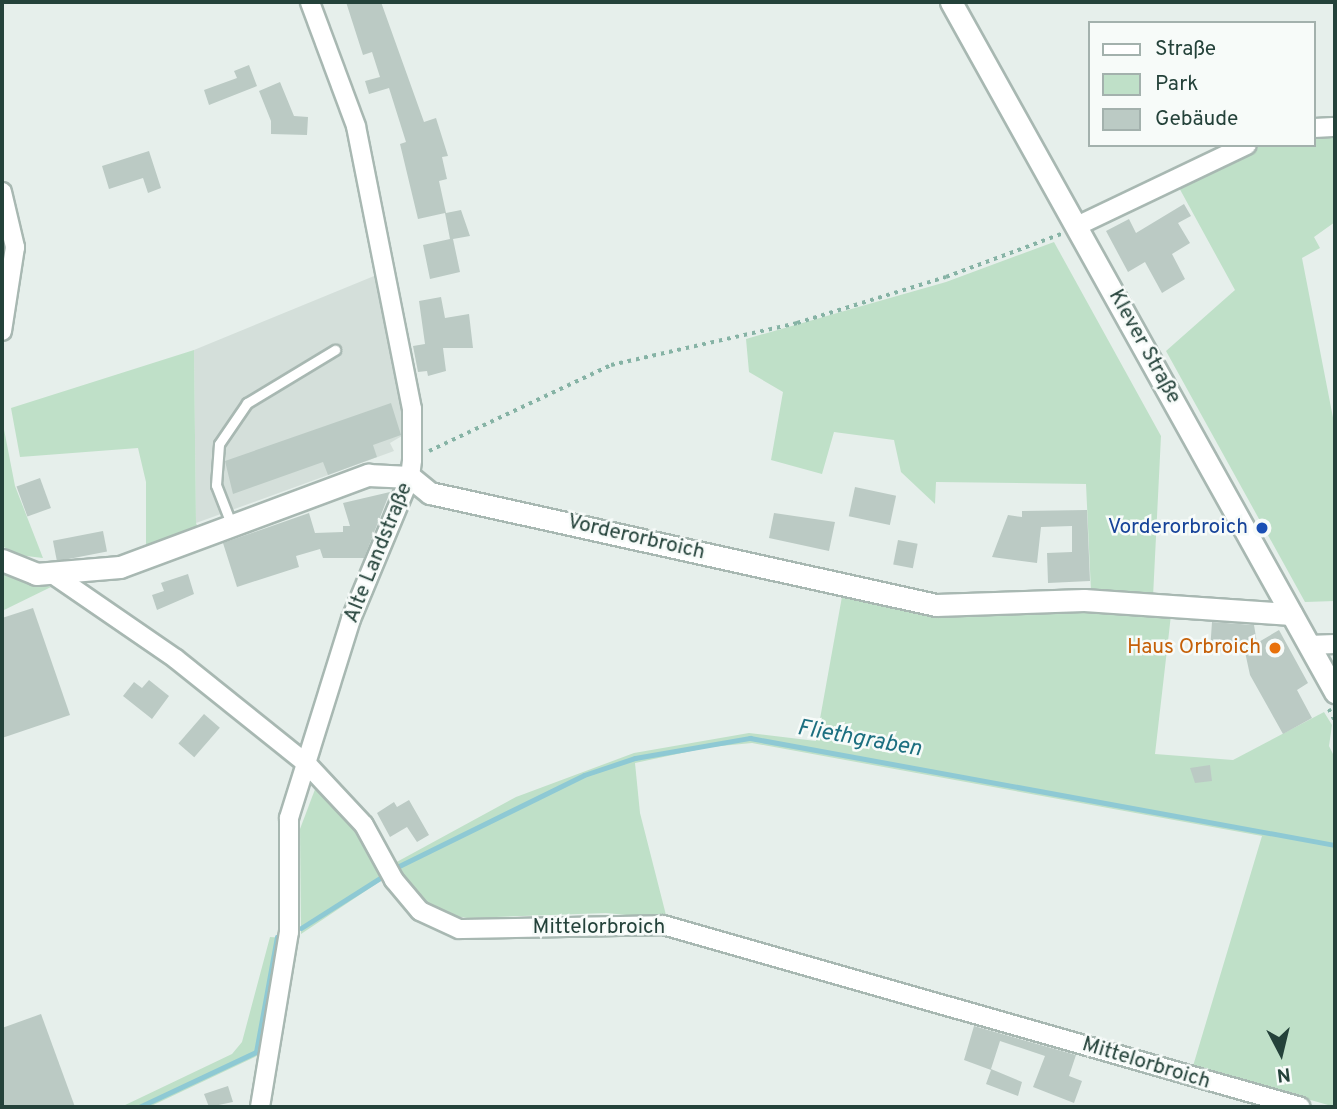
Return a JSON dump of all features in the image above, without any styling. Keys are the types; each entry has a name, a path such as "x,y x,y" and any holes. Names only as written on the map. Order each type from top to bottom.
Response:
{"street":[{"name":"Alte Landstraße","path":"260,1107 289,932 289,818 351,619 411,468 412,409 356,126 310,2"},
{"name":"Klever Straße","path":"951,2 1335,692"},
{"path":"1316,128 1335,127"},
{"path":"1077,226 1243,147"},
{"path":"2,192 15,247 2,331"},
{"name":"Vorderorbroich","path":"2,560 36,574 54,575 120,567 232,528 368,475 411,468 430,493 936,605 1084,600 1292,614"},
{"name":"Mittelorbroich","path":"54,575 176,659 307,764 364,825 394,880 421,911 459,929 663,925 1301,1107"},
{"path":"1309,645 1335,644"}],"lane":[{"path":"232,528 216,485 219,444 247,403 335,350"}],"path":[{"path":"411,468 516,406 611,365 797,323 946,276 1077,226"}],"shaded area":[{"path":"379,274 407,433 390,443 394,451 196,523 194,350"}],"green space":[{"path":"1335,133 1335,222 1314,237 1320,248 1302,258 1335,428 1335,601 1305,602 1166,351 1235,290 1177,184 1255,147 1316,147 1316,134"},
{"path":"1054,242 1161,436 1153,597 1091,591 1086,484 936,482 935,504 901,472 894,440 834,432 822,474 771,460 783,392 749,372 746,339 946,282"},
{"path":"194,350 196,523 200,533 146,548 146,482 138,448 20,457 11,408"},
{"path":"2,419 15,486 43,558 18,555 2,546"},
{"path":"2,570 20,577 51,587 2,611"},
{"path":"843,591 1171,615 1155,754 1233,760 1324,712 1332,725 1329,746 1335,758 1335,1107 1193,1066 1262,836 752,743 710,747 635,763 640,813 667,919 606,913 467,918 448,915 433,909 393,864 516,797 634,753 749,733 816,741"},
{"path":"317,784 356,826 385,878 301,934 300,829"},
{"path":"270,937 283,938 259,1055 149,1107 121,1107 232,1054 242,1042"}],"building":[{"path":"346,2 381,2 424,122 436,118 448,156 442,157 447,179 439,181 446,213 461,210 470,236 453,239 460,272 430,279 423,245 450,239 445,213 418,219 400,144 406,142 389,88 369,94 365,81 380,77 372,52 363,55"},
{"path":"249,65 257,86 209,105 204,90 237,78 234,71"},
{"path":"280,82 294,116 308,117 307,135 271,134 271,121 259,91"},
{"path":"149,151 161,188 148,193 143,178 109,189 102,166"},
{"path":"1184,204 1191,216 1178,223 1190,243 1172,254 1185,279 1162,293 1145,262 1128,272 1106,231 1129,219 1136,233"},
{"path":"441,297 445,318 469,314 473,348 443,348 446,371 428,376 427,371 418,372 413,346 425,344 419,301"},
{"path":"391,403 401,435 373,445 377,457 328,475 323,462 233,494 225,461"},
{"path":"40,478 51,508 27,517 17,487"},
{"path":"855,487 896,496 890,525 849,516"},
{"path":"390,492 364,558 323,558 320,549 296,556 299,567 237,587 223,543 309,513 315,533 343,532 343,526 350,526 343,503"},
{"path":"1087,510 1090,581 1048,583 1047,553 1072,552 1072,526 1041,527 1037,563 992,557 1008,515 1022,517 1022,511"},
{"path":"774,513 835,522 829,551 769,538"},
{"path":"103,531 107,552 57,561 53,541"},
{"path":"898,540 918,544 913,568 893,565"},
{"path":"188,574 194,594 157,610 152,595 164,591 161,583"},
{"path":"33,608 70,715 2,738 2,618"},
{"path":"1212,622 1254,625 1257,643 1279,630 1308,683 1297,690 1312,718 1283,734 1250,675 1245,652 1210,651"},
{"path":"149,680 169,696 152,719 123,696 134,682 142,688"},
{"path":"204,714 220,728 194,757 178,743"},
{"path":"1210,765 1212,781 1195,783 1190,768"},
{"path":"409,800 429,835 417,842 407,827 390,837 377,813 394,802 397,807"},
{"path":"41,1014 75,1107 2,1107 2,1028"},
{"path":"974,1026 1076,1055 1069,1076 1082,1081 1074,1103 1033,1087 1045,1056 1000,1041 991,1069 1022,1082 1018,1096 986,1084 991,1070 964,1060"},
{"path":"228,1086 233,1102 209,1107 204,1094"}],"waterway":[{"name":"Fliethgraben","path":"397,867 584,775 635,758 750,738 1335,845"},
{"name":"Fliethgraben","path":"301,928 383,876"},
{"name":"Fliethgraben","path":"139,1107 256,1052 277,937"}],"place":[{"name":"Vorderorbroich","path":"1262,528"},
{"name":"Haus Orbroich","path":"1275,648"}]}
